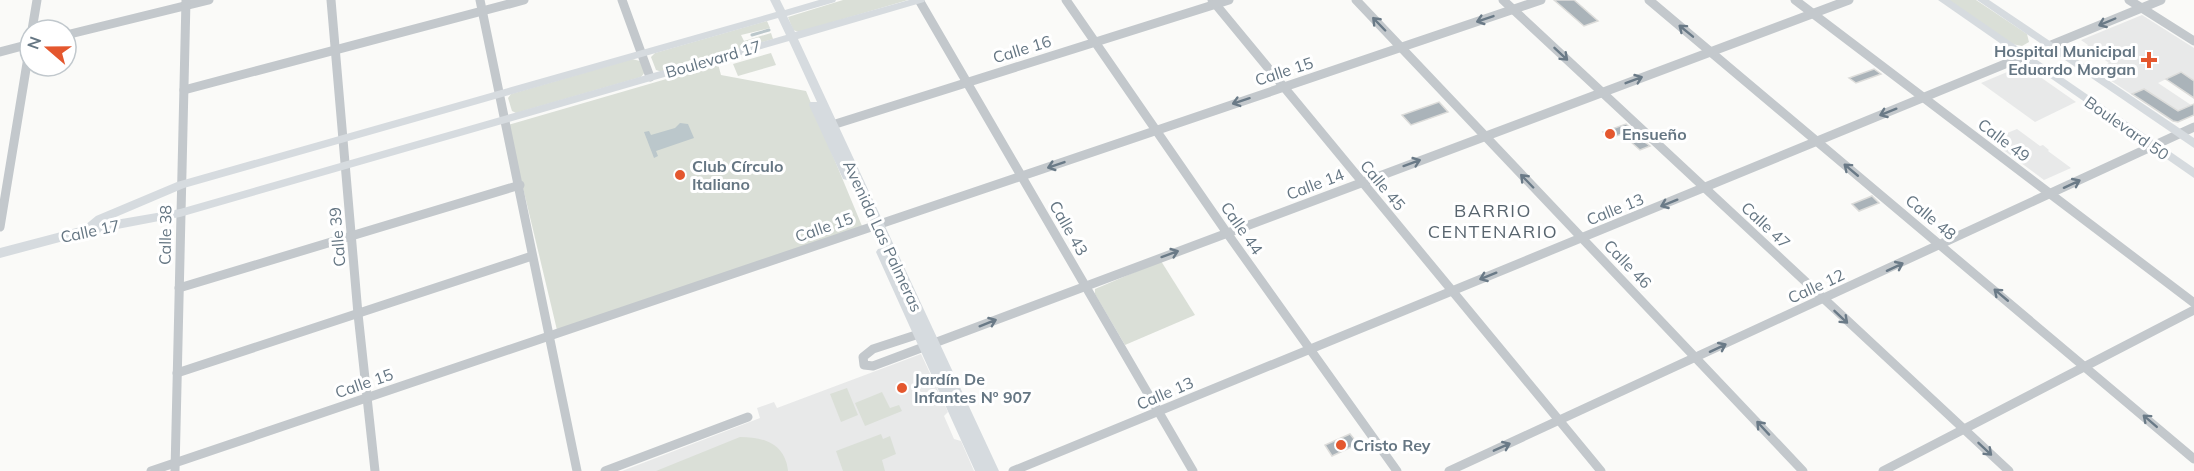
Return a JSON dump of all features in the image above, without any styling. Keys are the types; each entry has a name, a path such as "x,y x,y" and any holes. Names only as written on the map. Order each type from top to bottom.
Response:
{"main road":[{"name":"Avenida Las Palmeras","path":"766,0 778,15"},
{"name":"Avenida Las Palmeras","path":"775,0 778,15 788,38 924,332 982,471"},
{"name":"Boulevard 17","path":"86,230 100,219 181,185 831,0"},
{"name":"Boulevard 17","path":"345,167 920,0"},
{"name":"Boulevard 50","path":"1942,0 2194,174"},
{"name":"Boulevard 50","path":"1982,0 2194,144"},
{"name":"Calle 17","path":"0,253 86,230 180,213 345,167"},
{"name":"Avenida Las Palmeras","path":"930,346 992,471"}],"street":[{"path":"34,18 37,0"},
{"path":"78,32 186,3 209,0"},
{"name":"Calle 39","path":"331,0 358,314 375,471"},
{"path":"480,0 499,96 507,120 532,256 578,471"},
{"path":"184,90 524,0"},
{"path":"622,0 650,77"},
{"name":"Calle 43","path":"920,0 1193,471"},
{"name":"Calle 44","path":"1066,0 1227,233 1397,471"},
{"name":"Calle 16","path":"828,126 1214,2 1229,0"},
{"name":"Calle 46","path":"1356,0 1803,471"},
{"name":"Calle 47","path":"1503,0 2008,471"},
{"name":"Calle 15","path":"151,471 175,467 368,397 1540,0"},
{"name":"Calle 48","path":"1649,0 2194,459"},
{"name":"Calle 49","path":"1795,0 2194,303"},
{"name":"Calle 14","path":"924,332 873,350 863,357 864,365 873,366 930,346 1084,285 1849,0"},
{"path":"2129,0 2194,41"},
{"name":"Calle 13","path":"1013,471 2161,0"},
{"name":"Calle 45","path":"1214,2 1600,471"},
{"name":"Calle 38","path":"175,467 186,3"},
{"path":"0,52 18,48"},
{"path":"0,227 25,78"},
{"name":"Calle 12","path":"1449,471 1560,422 2194,127"},
{"path":"179,288 520,185"},
{"path":"177,373 532,256"},
{"path":"1883,471 2194,310"},
{"path":"605,471 748,417"}],"shaded area":[{"path":"843,0 908,0 799,32 793,30 788,17"},
{"path":"1946,0 1976,0 2027,34 2029,42 2022,46 2012,44"},
{"name":"Hospital Municipal Eduardo Morgan","path":"2142,15 2194,48 2194,81 2181,72 2158,83 2191,105 2178,111 2159,99 2146,104 2095,70 2109,63 2081,40"},
{"path":"767,21 770,28 741,35 744,41 771,33 773,39 662,72 656,70 651,57 655,53"},
{"path":"771,53 776,65 738,76 733,64"},
{"path":"632,59 640,61 645,72 641,77 516,113 512,111 508,98 511,94"},
{"name":"Club Círculo Italiano","path":"718,64 721,75 806,91 862,226 557,330 508,125"},
{"path":"2019,67 2026,67 2076,102 2035,122 1981,83"},
{"path":"680,123 688,124 694,138 656,151 658,156 654,158 644,132 649,131 651,135 675,128"},
{"path":"2017,129 2040,146 2043,145 2071,168 2044,180 1990,140"},
{"path":"1161,261 1195,315 1125,345 1095,294 1095,289"},
{"path":"921,354 948,412 944,416 954,439 961,441 974,471 622,471 760,418 757,408 774,402 777,408"},
{"path":"847,388 858,415 841,422 830,394"},
{"path":"882,392 890,408 899,405 902,411 865,426 855,403"},
{"path":"881,434 883,439 890,436 896,454 882,460 885,471 843,471 836,451"},
{"path":"740,437 757,438 771,443 782,454 788,471 656,471"}],"building":[{"path":"1554,0 1574,0 1598,21 1584,26"},
{"path":"1874,69 1881,74 1856,83 1849,78"},
{"path":"2181,72 2194,81 2194,98 2166,79"},
{"path":"2144,89 2178,111 2194,104 2194,115 2178,122 2173,121 2132,94"},
{"path":"1439,102 1448,112 1411,125 1402,115"},
{"path":"1626,124 1650,146 1640,150 1622,134 1610,138 1603,132"},
{"path":"1872,196 1879,203 1859,211 1852,204"},
{"name":"Cristo Rey","path":"1350,434 1358,444 1332,456 1325,445"}],"waterway":[{"path":"752,35 769,30"}],"place":[{"name":"Hospital Municipal Eduardo Morgan","path":"2149,60"},
{"name":"Ensueño","path":"1610,134"},
{"name":"Club Círculo Italiano","path":"680,175"},
{"name":"Jardín De Infantes Nº 907","path":"902,388"},
{"name":"Cristo Rey","path":"1341,445"}],"district":[{"name":"BARRIO CENTENARIO","path":"1493,220"}]}
